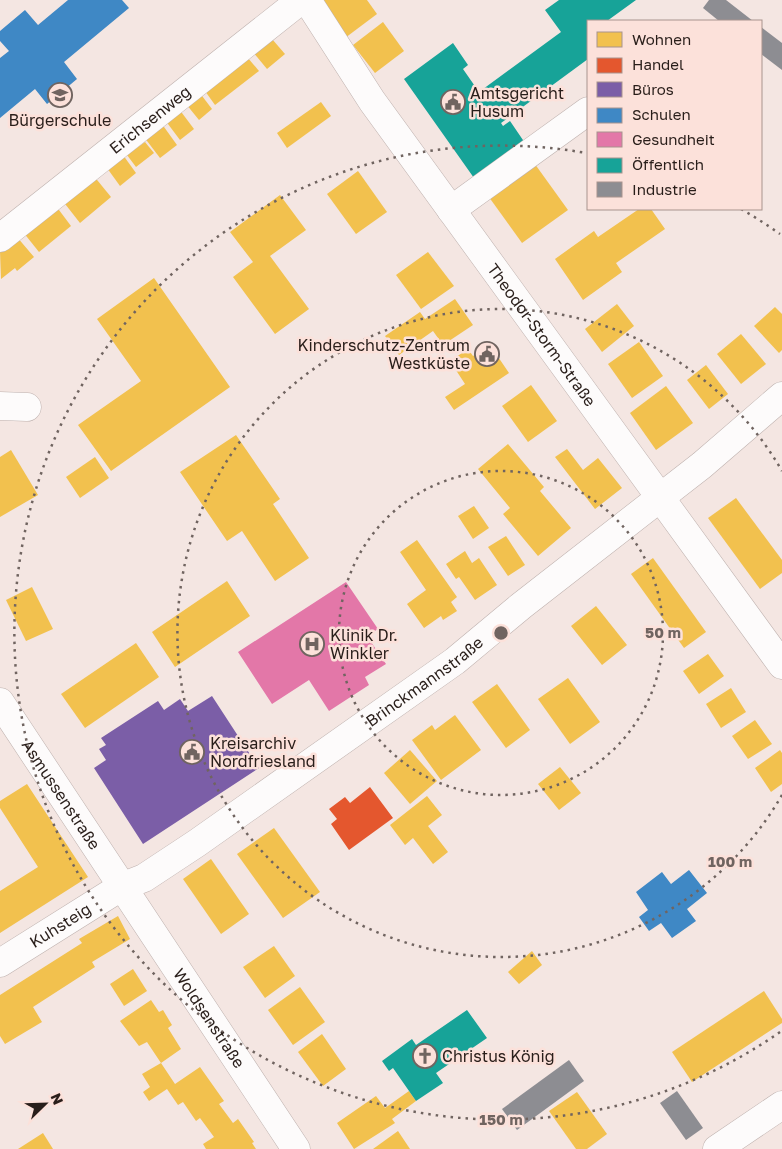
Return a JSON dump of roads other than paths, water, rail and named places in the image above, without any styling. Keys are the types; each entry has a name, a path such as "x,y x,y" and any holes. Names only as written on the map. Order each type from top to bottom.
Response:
{"street":[{"name":"Erichsenweg","path":"0,238 300,0"},
{"name":"Theodor-Storm-Straße","path":"307,0 372,101 782,665"},
{"path":"451,210 587,112"},
{"name":"Brinckmannstraße","path":"121,887 144,878 198,843 455,661 660,496 702,465 782,396"},
{"path":"0,406 27,407"},
{"name":"Asmussenstraße","path":"0,702 121,887"},
{"name":"Kuhsteig","path":"0,963 121,887"},
{"name":"Woldsenstraße","path":"121,887 296,1149"},
{"path":"717,1149 782,1105"}],"place":[{"name":"Bürgerschule","path":"60,95"},
{"name":"Amtsgericht Husum","path":"453,102"},
{"name":"Kinderschutz-Zentrum Westküste","path":"487,354"},
{"name":"Klinik Dr. Winkler","path":"312,644"},
{"name":"Kreisarchiv Nordfriesland","path":"192,752"},
{"name":"Christus König","path":"425,1056"}]}
